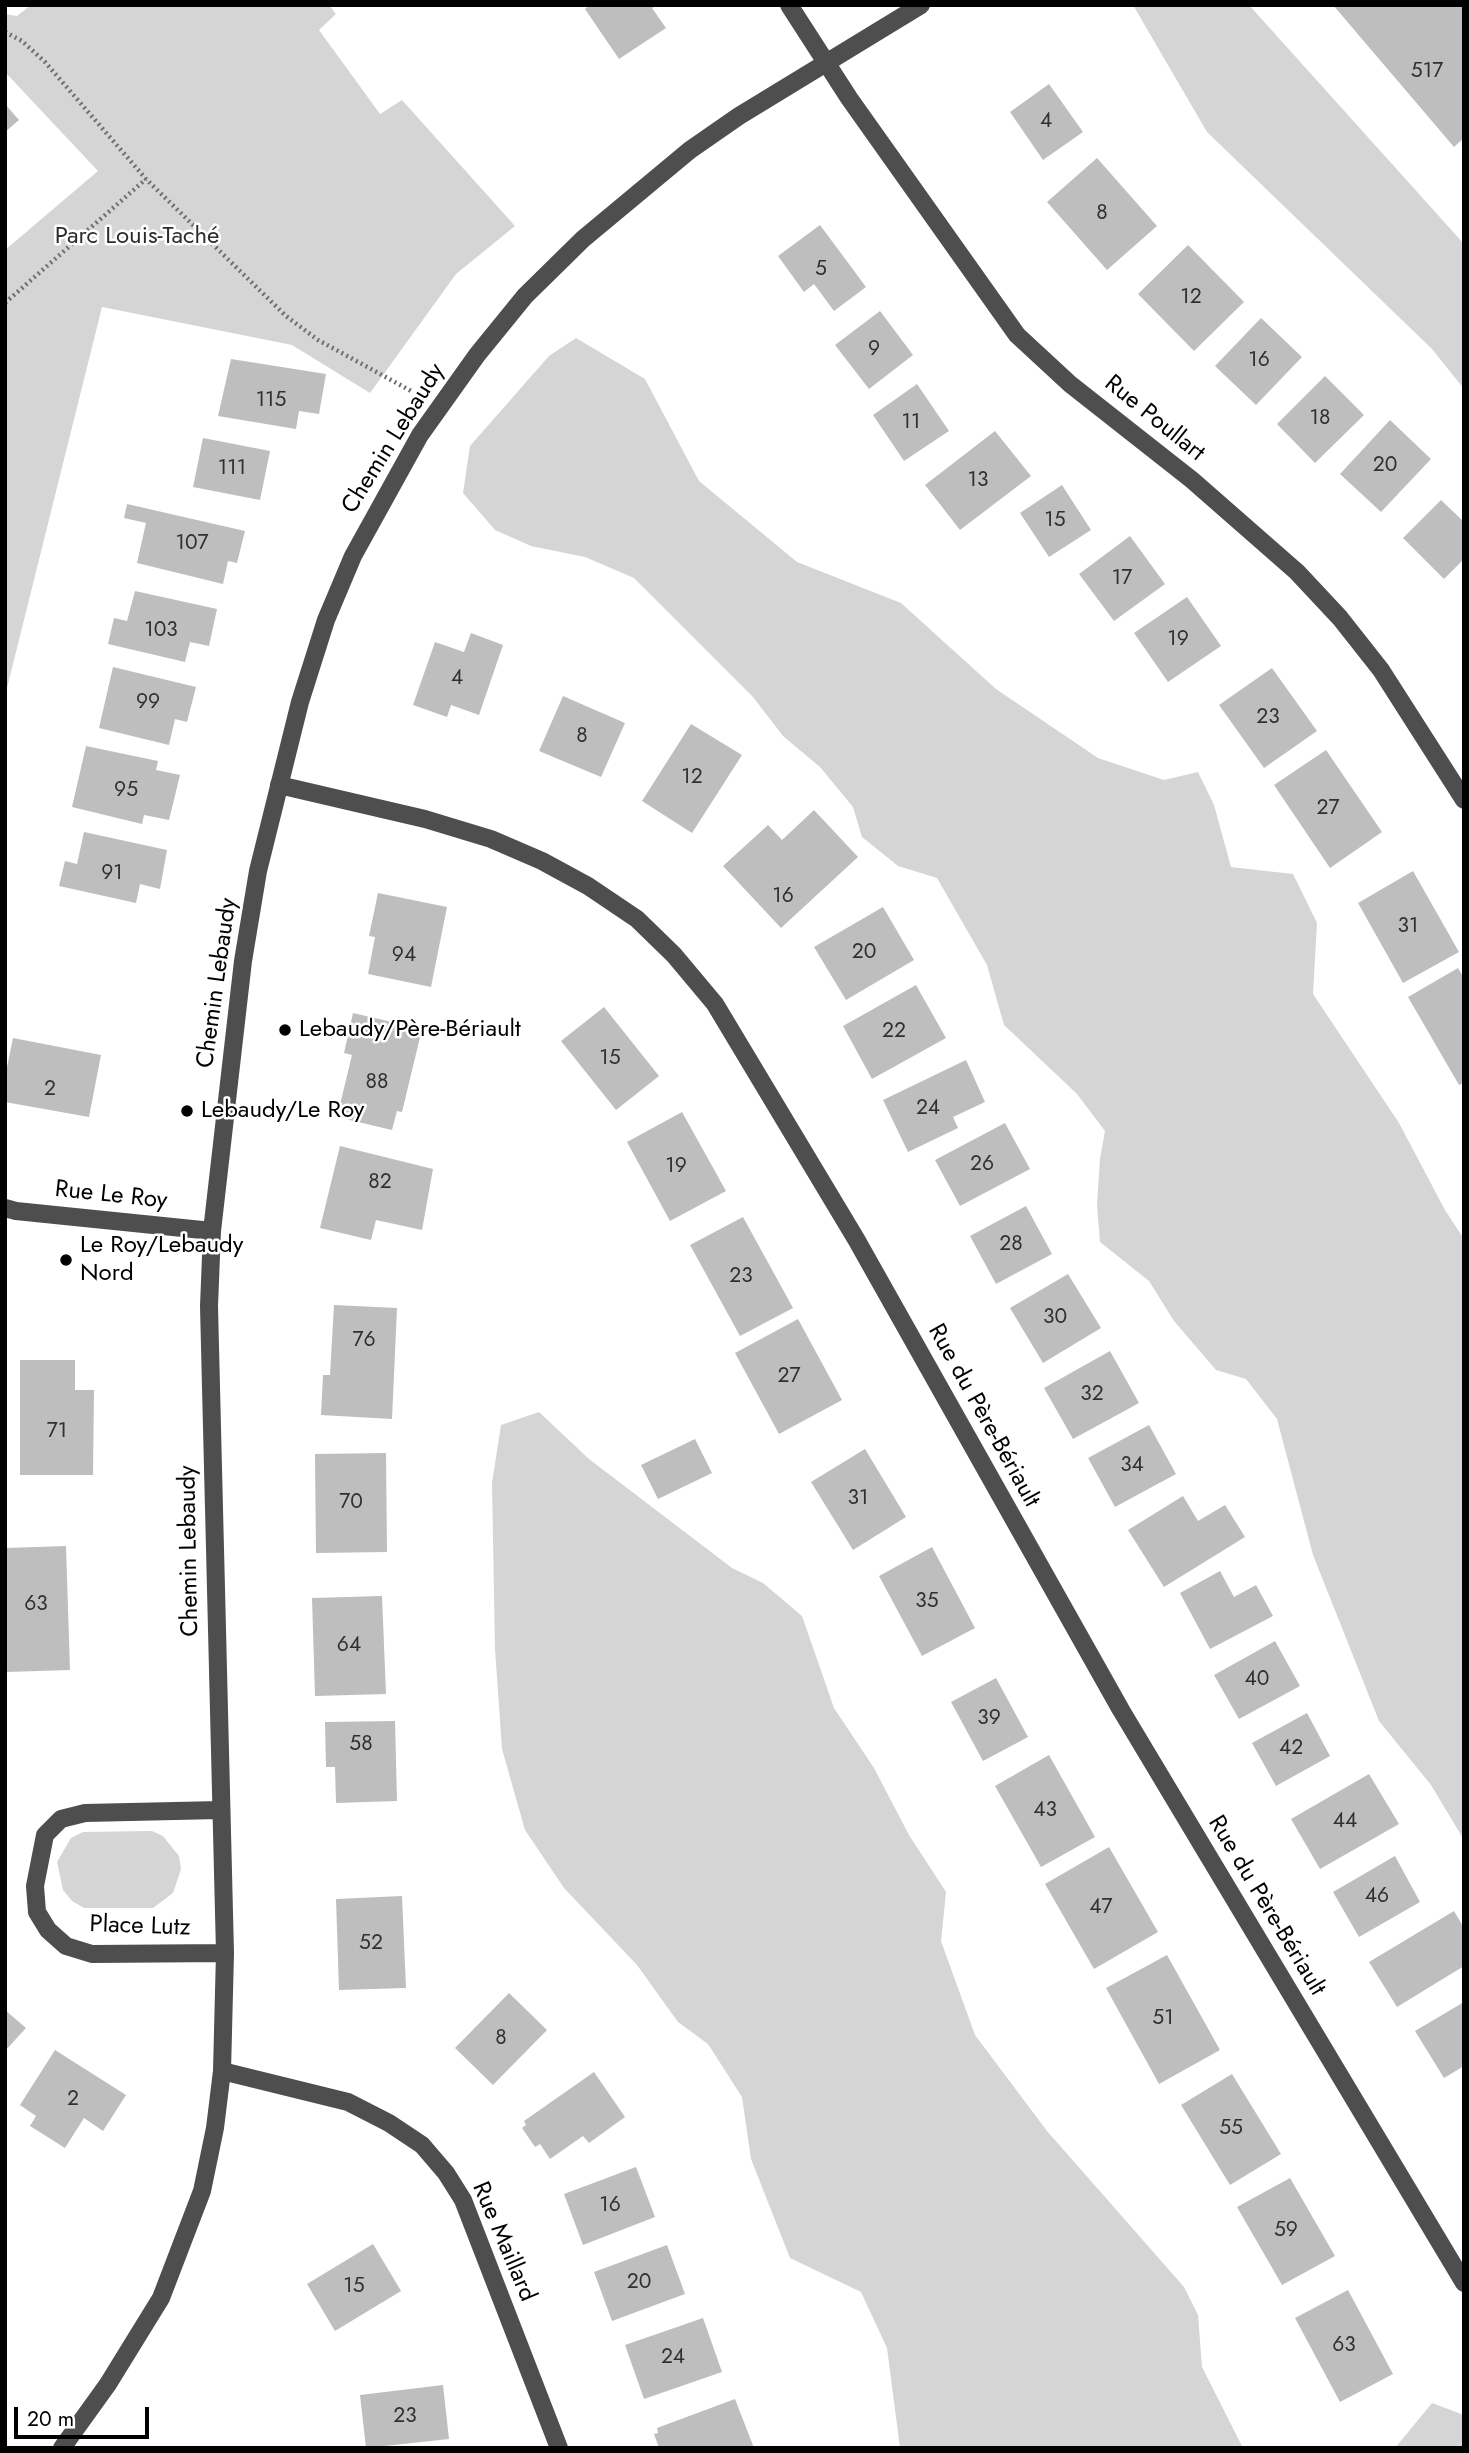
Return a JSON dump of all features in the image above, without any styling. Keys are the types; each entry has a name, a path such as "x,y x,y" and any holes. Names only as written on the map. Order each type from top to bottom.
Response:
{"street":[{"name":"Rue Poullart","path":"789,5 1017,335 1070,384 1202,488 1297,572 1340,618 1381,670 1464,800"},
{"name":"Chemin Lebaudy","path":"62,2448 108,2384 161,2298 202,2191 222,2071 225,1953 209,1306 212,1231 243,961 258,871 300,702 326,620 353,556 390,486 439,407 525,296 583,239 690,150 921,5"},
{"name":"Rue du Père-Bériault","path":"279,785 425,819 491,839 542,861 588,886 637,919 674,955 715,1004 856,1239 1121,1710 1464,2283"},
{"name":"Rue Le Roy","path":"5,1208 212,1231"},
{"name":"Place Lutz","path":"220,1810 85,1813 61,1819 45,1835 35,1886 37,1912 48,1930 66,1946 92,1954 225,1953"},
{"name":"Rue Maillard","path":"222,2071 348,2102 389,2123 422,2145 446,2173 463,2200 559,2448"}],"path":[{"path":"5,32 22,41 45,62 146,179 286,316 318,340 439,407"},
{"path":"5,303 146,179"}],"green space":[{"name":"Parc Louis-Taché","path":"31,5 329,5 336,14 319,30 380,114 402,100 515,226 456,274 370,393 292,345 102,307 5,696 5,250 98,171 5,72 5,14 17,16"},
{"path":"1133,5 1249,5 1464,244 1464,389 1432,349 1207,132"},
{"path":"576,338 645,379 699,481 797,562 901,603 996,689 1098,758 1164,780 1198,772 1214,805 1231,867 1293,874 1317,923 1313,994 1399,1123 1445,1210 1464,1239 1464,1840 1431,1785 1379,1721 1313,1555 1277,1419 1246,1379 1216,1370 1174,1321 1149,1281 1100,1242 1097,1205 1105,1131 1077,1094 1004,1025 987,965 937,878 898,866 862,837 853,807 820,767 783,736 753,697 634,578 585,557 531,546 495,530 463,493 470,446 549,356"},
{"path":"539,1412 589,1459 732,1568 763,1583 802,1616 834,1708 874,1768 909,1835 946,1892 941,1941 975,2035 1047,2131 1184,2287 1198,2315 1202,2367 1243,2448 900,2448 887,2348 861,2292 790,2258 751,2159 742,2097 708,2044 678,2022 637,1965 564,1888 525,1830 502,1749 495,1649 492,1483 501,1425"},
{"path":"152,1831 163,1836 179,1856 181,1869 173,1893 153,1908 84,1908 72,1901 63,1890 57,1862 71,1838 83,1832"},
{"path":"1432,2403 1464,2415 1464,2448 1395,2448"}],"building":[{"path":"590,5 657,5 652,8 666,28 619,59 585,9"},
{"path":"1333,5 1464,5 1464,138 1454,147"},
{"path":"1049,84 1083,132 1043,160 1010,112"},
{"path":"5,104 19,120 5,132"},
{"path":"1097,158 1157,226 1107,270 1047,202"},
{"path":"820,225 866,287 834,311 814,284 804,292 778,256"},
{"path":"1188,245 1244,302 1194,351 1138,294"},
{"path":"880,311 913,355 869,389 835,345"},
{"path":"1261,318 1302,357 1256,405 1215,366"},
{"path":"231,359 326,374 319,414 299,411 296,429 218,416"},
{"path":"1325,376 1364,415 1315,463 1277,424"},
{"path":"917,384 949,431 904,461 873,415"},
{"path":"1390,420 1431,459 1381,512 1340,474"},
{"path":"995,431 1031,476 960,530 925,485"},
{"path":"203,438 270,451 260,500 193,487"},
{"path":"1062,485 1091,530 1049,557 1020,513"},
{"path":"1441,500 1464,522 1464,559 1444,579 1403,538"},
{"path":"127,504 245,531 237,563 228,561 223,584 137,563 146,523 124,518"},
{"path":"1130,536 1165,584 1114,621 1079,574"},
{"path":"135,591 217,609 209,646 190,642 185,662 108,644 114,618 127,621"},
{"path":"1187,597 1221,646 1168,682 1134,633"},
{"path":"471,633 503,645 479,715 451,705 447,717 413,705 435,642 464,652"},
{"path":"113,667 196,687 187,722 175,719 169,745 99,728"},
{"path":"1272,668 1317,731 1264,768 1219,705"},
{"path":"563,696 625,723 601,777 539,751"},
{"path":"691,724 742,755 692,833 642,801"},
{"path":"86,746 158,761 156,770 180,775 169,820 144,815 142,824 72,807"},
{"path":"1326,750 1382,832 1330,868 1274,785"},
{"path":"814,810 858,857 781,928 723,866 768,825 782,840"},
{"path":"84,832 167,850 160,889 140,884 136,903 59,886 65,861 77,864"},
{"path":"1413,871 1459,952 1403,983 1358,903"},
{"path":"378,893 447,907 431,987 368,974 375,937 369,936"},
{"path":"883,907 914,960 846,1000 814,947"},
{"path":"1458,968 1464,978 1464,1083 1459,1085 1408,997"},
{"path":"916,985 946,1038 872,1079 843,1026"},
{"path":"604,1007 659,1076 616,1110 561,1041"},
{"path":"353,1013 422,1029 402,1112 397,1111 392,1130 337,1117 352,1055 344,1053"},
{"path":"13,1038 101,1055 89,1117 5,1102 5,1077"},
{"path":"966,1060 985,1102 953,1117 958,1128 908,1152 883,1100"},
{"path":"682,1112 726,1191 670,1221 627,1142"},
{"path":"1005,1123 1030,1169 960,1206 935,1160"},
{"path":"340,1146 433,1169 422,1230 376,1220 371,1240 320,1228"},
{"path":"1026,1206 1052,1254 996,1284 970,1236"},
{"path":"743,1217 793,1308 740,1336 690,1245"},
{"path":"1068,1274 1101,1328 1043,1363 1010,1308"},
{"path":"334,1305 397,1308 392,1419 321,1415 323,1375 330,1375"},
{"path":"798,1319 842,1400 779,1434 735,1353"},
{"path":"1110,1351 1139,1403 1073,1439 1044,1388"},
{"path":"20,1360 75,1360 75,1390 94,1390 93,1475 20,1475"},
{"path":"1149,1425 1176,1474 1115,1507 1088,1458"},
{"path":"695,1439 712,1473 658,1499 641,1465"},
{"path":"865,1449 906,1517 853,1550 811,1482"},
{"path":"386,1453 387,1552 316,1553 315,1454"},
{"path":"1183,1496 1198,1521 1225,1505 1245,1537 1164,1587 1128,1530"},
{"path":"66,1546 70,1670 6,1672 5,1548"},
{"path":"932,1547 975,1628 922,1656 879,1576"},
{"path":"1220,1571 1234,1597 1256,1585 1273,1616 1210,1649 1180,1593"},
{"path":"382,1596 386,1694 315,1696 312,1598"},
{"path":"1275,1641 1300,1686 1239,1719 1214,1675"},
{"path":"996,1678 1028,1737 983,1761 951,1702"},
{"path":"1307,1713 1330,1756 1276,1786 1252,1743"},
{"path":"395,1721 397,1801 336,1803 335,1767 326,1767 325,1722"},
{"path":"1049,1755 1095,1837 1041,1867 995,1786"},
{"path":"1369,1774 1399,1824 1320,1869 1291,1819"},
{"path":"1109,1847 1158,1932 1094,1969 1045,1884"},
{"path":"1395,1856 1420,1902 1359,1937 1333,1892"},
{"path":"402,1896 406,1988 339,1990 336,1899"},
{"path":"1454,1911 1464,1928 1464,1966 1397,2007 1369,1962"},
{"path":"1167,1955 1220,2050 1159,2084 1106,1988"},
{"path":"509,1993 547,2030 493,2085 455,2048"},
{"path":"1464,2002 1464,2066 1444,2078 1415,2031"},
{"path":"5,2010 26,2028 5,2051"},
{"path":"55,2050 126,2095 103,2131 84,2118 65,2148 30,2126 36,2116 20,2105"},
{"path":"594,2072 625,2117 589,2143 583,2136 550,2159 540,2144 535,2147 522,2128 526,2125 524,2121"},
{"path":"1232,2074 1281,2154 1230,2185 1181,2105"},
{"path":"636,2167 655,2217 583,2245 564,2194"},
{"path":"1290,2178 1335,2256 1282,2285 1237,2207"},
{"path":"373,2244 401,2291 335,2331 307,2284"},
{"path":"667,2245 685,2294 612,2321 594,2272"},
{"path":"1348,2290 1393,2374 1340,2402 1295,2318"},
{"path":"703,2318 722,2372 644,2399 625,2345"},
{"path":"443,2385 449,2439 366,2448 360,2395"},
{"path":"735,2399 754,2448 659,2448 654,2434 658,2433 657,2428"}],"place":[{"name":"Lebaudy/Père-Bériault","path":"285,1030"},
{"name":"Lebaudy/Le Roy","path":"187,1111"},
{"name":"Le Roy/Lebaudy Nord","path":"66,1260"}]}
